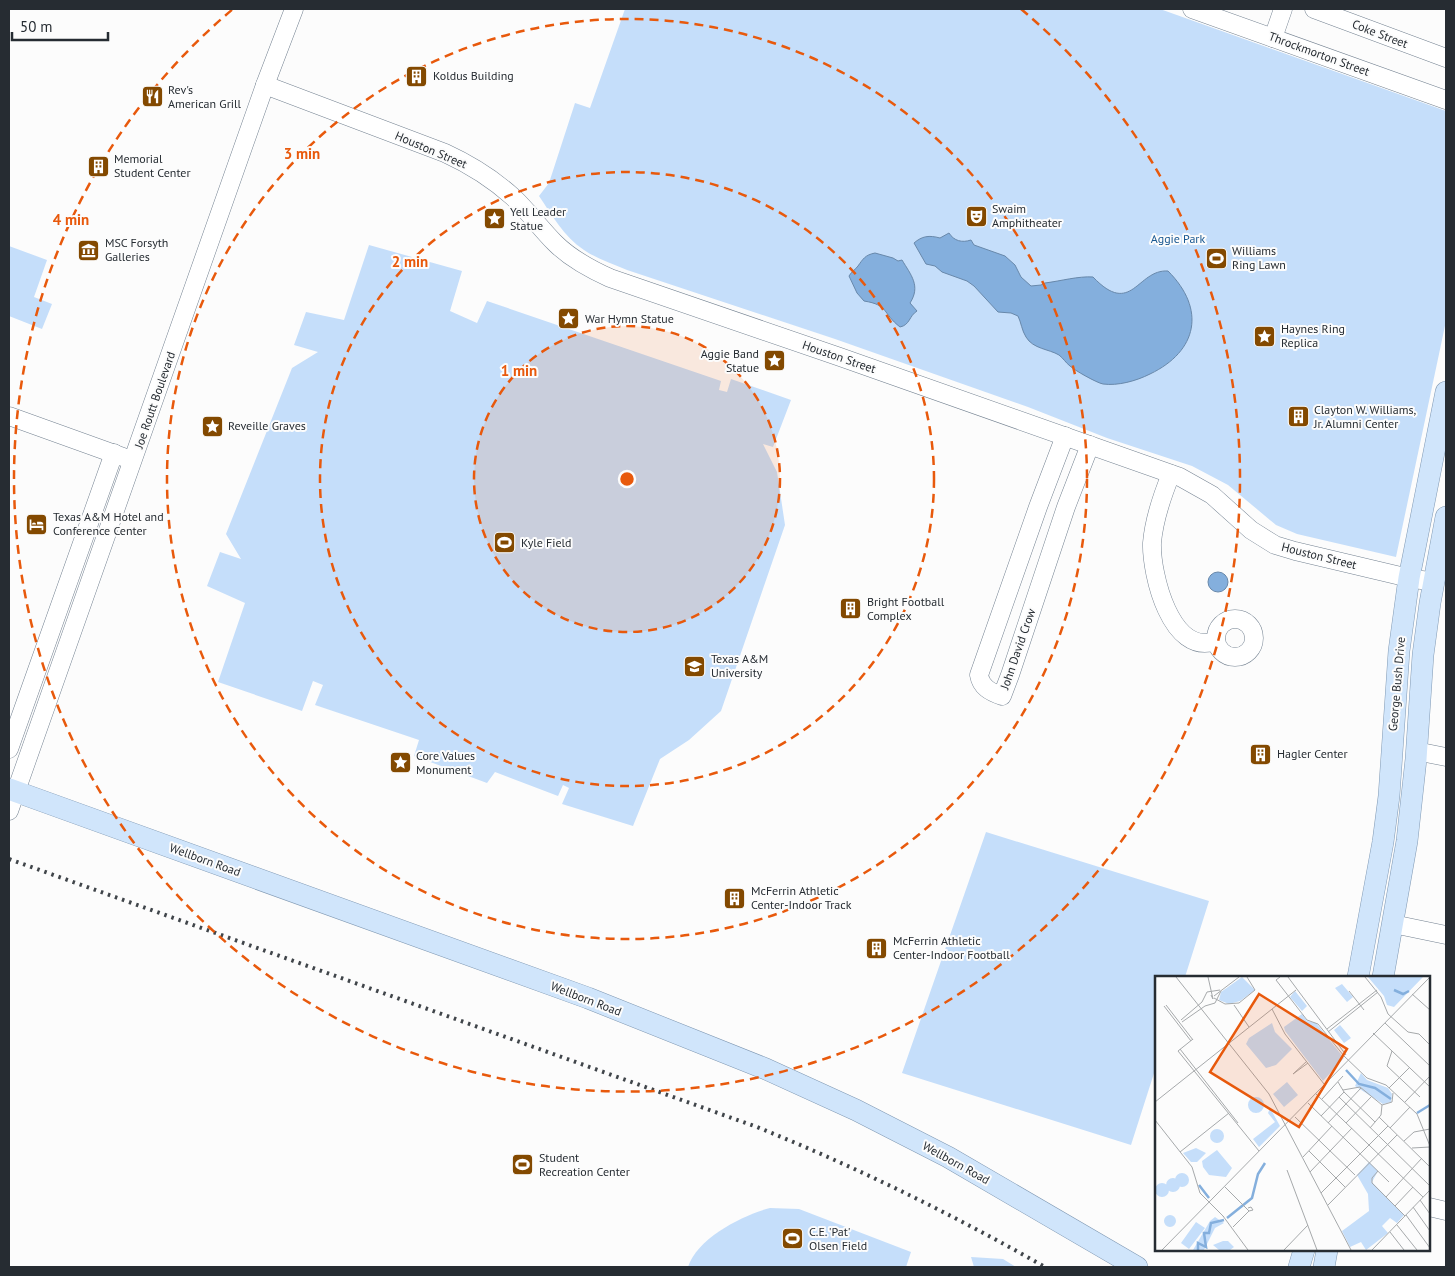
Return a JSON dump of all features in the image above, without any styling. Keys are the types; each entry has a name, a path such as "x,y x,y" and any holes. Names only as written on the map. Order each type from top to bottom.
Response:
{"main road":[{"name":"George Bush Drive","path":"1358,976 1383,842 1389,796 1399,651 1409,578 1446,392"},
{"name":"George Bush Drive","path":"1382,976 1407,841 1423,655 1446,517"},
{"path":"1389,796 1399,807 1383,915 1393,924"},
{"name":"Wellborn Road","path":"11,797 579,995 766,1069 856,1110 948,1157 1137,1267"},
{"path":"1299,1267 1304,1251"},
{"path":"1324,1267 1328,1251"}],"street":[{"name":"Joe Routt Boulevard","path":"11,797 55,679 265,85 294,9"},
{"name":"Throckmorton Street","path":"1192,9 1446,100"},
{"path":"1274,38 1283,9"},
{"name":"Coke Street","path":"1314,9 1446,58"},
{"name":"Houston Street","path":"265,85 445,153 462,162 507,192 554,242 569,255 599,273 1171,474 1194,484 1212,495 1251,530 1276,545 1409,578 1434,582"},
{"path":"9,416 133,460"},
{"name":"John David Crow","path":"1065,436 979,675 980,682 991,692 1002,696 1066,507 1090,445"},
{"path":"9,749 114,453"},
{"path":"1171,474 1159,506 1153,534 1153,556 1158,587 1169,613 1181,633 1194,641 1206,644 1216,641"},
{"path":"61,600 81,606"},
{"path":"36,672 55,679"},
{"path":"1416,751 1446,757"},
{"path":"1393,924 1446,935"},
{"path":"1430,1207 1446,1211"}],"green space":[{"name":"Aggie Park","path":"625,9 1160,9 1446,111 1446,321 1396,557 1297,534 1276,525 1228,485 1192,466 1107,438 1028,407 835,339 627,270 584,250 564,232 539,196 549,183 575,103 590,108"},
{"name":"Kyle Field","path":"369,245 462,271 450,311 477,323 487,301 721,381 719,390 727,392 731,379 791,400 773,447 763,444 777,472 785,525 721,711 689,740 660,759 633,826 562,804 569,788 563,785 558,796 495,772 487,783 414,756 419,740 315,705 323,685 313,681 302,711 218,682 245,603 207,586 220,552 241,559 226,534 292,368 318,352 294,345 306,312 344,320"},
{"path":"9,246 47,260 34,297 52,304 42,329 9,316"},
{"path":"986,832 1209,901 1185,976 1155,976 1155,1070 1131,1145 902,1073"},
{"name":"C.E. 'Pat' Olsen Field","path":"770,1208 799,1209 911,1252 906,1267 688,1267 693,1256 701,1247 722,1229 747,1216"},
{"path":"971,1257 1003,1259 1016,1267 974,1267"}],"water":[{"path":"949,233 956,240 971,240 974,245 1005,256 1015,265 1021,277 1031,286 1075,278 1093,277 1106,288 1117,293 1126,293 1157,272 1168,271 1180,285 1188,300 1192,314 1191,328 1187,341 1178,354 1166,365 1145,377 1115,384 1103,384 1096,381 1072,368 1059,355 1029,341 1023,332 1018,316 1011,313 998,312 967,281 942,272 935,266 926,264 914,243 929,236 940,238"},
{"path":"875,253 898,261 902,260 914,281 915,291 910,303 917,311 903,326 900,327 894,322 882,307 864,301 857,293 849,276 865,258"},
{"path":"1214,572 1222,572 1228,578 1228,586 1222,592 1214,592 1208,586 1208,578"}],"railway":[{"path":"9,859 757,1127 831,1158 903,1192 975,1228 1045,1267"}],"place":[{"name":"Koldus Building","path":"417,76"},
{"name":"Rev's American Grill","path":"152,97"},
{"name":"Memorial Student Center","path":"98,166"},
{"name":"Swaim Amphitheater","path":"976,216"},
{"name":"Yell Leader Statue","path":"494,219"},
{"name":"MSC Forsyth Galleries","path":"89,250"},
{"name":"Williams Ring Lawn","path":"1216,258"},
{"name":"War Hymn Statue","path":"569,319"},
{"name":"Haynes Ring Replica","path":"1265,336"},
{"name":"Aggie Band Statue","path":"775,361"},
{"name":"Clayton W. Williams, Jr. Alumni Center","path":"1298,417"},
{"name":"Reveille Graves","path":"212,426"},
{"name":"Texas A&M Hotel and Conference Center","path":"37,524"},
{"name":"Kyle Field","path":"505,543"},
{"name":"Bright Football Complex","path":"851,609"},
{"name":"Texas A&M University","path":"695,666"},
{"name":"Hagler Center","path":"1261,754"},
{"name":"Core Values Monument","path":"400,763"},
{"name":"McFerrin Athletic Center-Indoor Track","path":"735,898"},
{"name":"McFerrin Athletic Center-Indoor Football","path":"877,948"},
{"name":"Student Recreation Center","path":"523,1165"},
{"name":"C.E. 'Pat' Olsen Field","path":"793,1239"}]}
